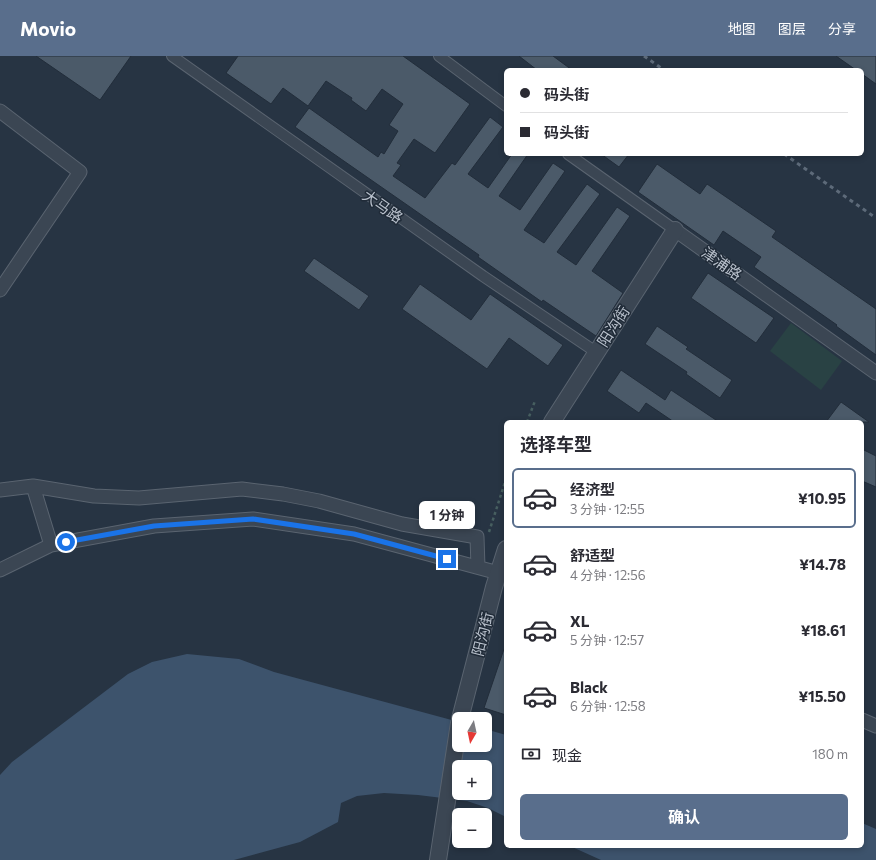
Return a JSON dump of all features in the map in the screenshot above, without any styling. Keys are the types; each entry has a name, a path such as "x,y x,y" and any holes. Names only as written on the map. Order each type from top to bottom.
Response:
{"street":[{"name":"大马路","path":"172,56 470,267 596,352"},
{"path":"439,56 504,105"},
{"path":"0,111 80,172 0,290"},
{"name":"津浦路","path":"571,156 876,373"},
{"name":"阳沟街","path":"553,420 675,230"},
{"path":"0,490 33,486 94,496 139,498 242,489 283,494 319,501 402,524 476,537 478,567"},
{"path":"33,486 51,545"},
{"path":"0,570 51,545 154,526 253,519 354,534 502,573"},
{"name":"阳沟街","path":"462,712 502,573 504,561"},
{"path":"864,721 876,726"},
{"path":"432,860 438,860 455,752"}],"path":[{"path":"528,420 535,401"},
{"path":"487,538 504,485"}],"green space":[{"path":"791,323 842,361 821,390 770,351"}],"water":[{"path":"187,654 239,659 274,672 452,720 452,752 492,752 492,731 504,734 504,816 492,810 492,808 459,800 492,800 492,760 452,760 452,799 384,793 357,796 341,803 338,822 300,842 234,860 0,860 0,775 12,762 128,674 152,662"},
{"path":"864,824 876,829 876,860 601,860 574,848 864,848"}],"building":[{"path":"36,56 131,56 100,100"},
{"path":"238,56 403,56 470,104 435,153 414,139 397,163 401,165 393,176 425,198 452,163 455,165 490,117 503,127 468,174 488,188 511,156 527,156 499,196 520,210 553,163 565,171 524,230 544,243 587,184 600,194 557,252 576,265 617,207 630,216 592,271 623,293 596,336 543,300 542,302 478,257 479,255 295,127 309,108 378,157 381,152 384,154 398,131 389,125 403,104 382,89 366,111 351,100 352,98 326,81 308,106 283,88 271,104 226,73"},
{"path":"519,56 553,56 569,68 534,68"},
{"path":"836,56 876,56 876,84 864,75 864,68 853,68"},
{"path":"604,156 627,156 619,167"},
{"path":"657,164 700,194 707,184 776,231 772,237 876,309 876,355 836,326 837,325 754,267 761,257 723,231 714,245 638,192"},
{"path":"314,258 369,296 359,310 304,271"},
{"path":"708,273 774,318 756,343 691,298"},
{"path":"420,284 471,320 490,294 563,345 548,366 509,338 487,369 402,309"},
{"path":"657,326 688,347 686,349 732,380 720,398 686,374 687,372 645,344"},
{"path":"621,370 665,400 671,390 716,420 671,420 646,403 639,413 607,391"},
{"path":"841,402 869,422 864,422 864,420 828,420"},
{"path":"864,450 876,456 876,487 864,482"},
{"path":"504,649 504,714 484,708"}],"railway":[{"path":"644,56 661,68"},
{"path":"787,156 876,218"}],"route":[{"path":"66,542 154,526 253,519 354,534 447,559"}]}
